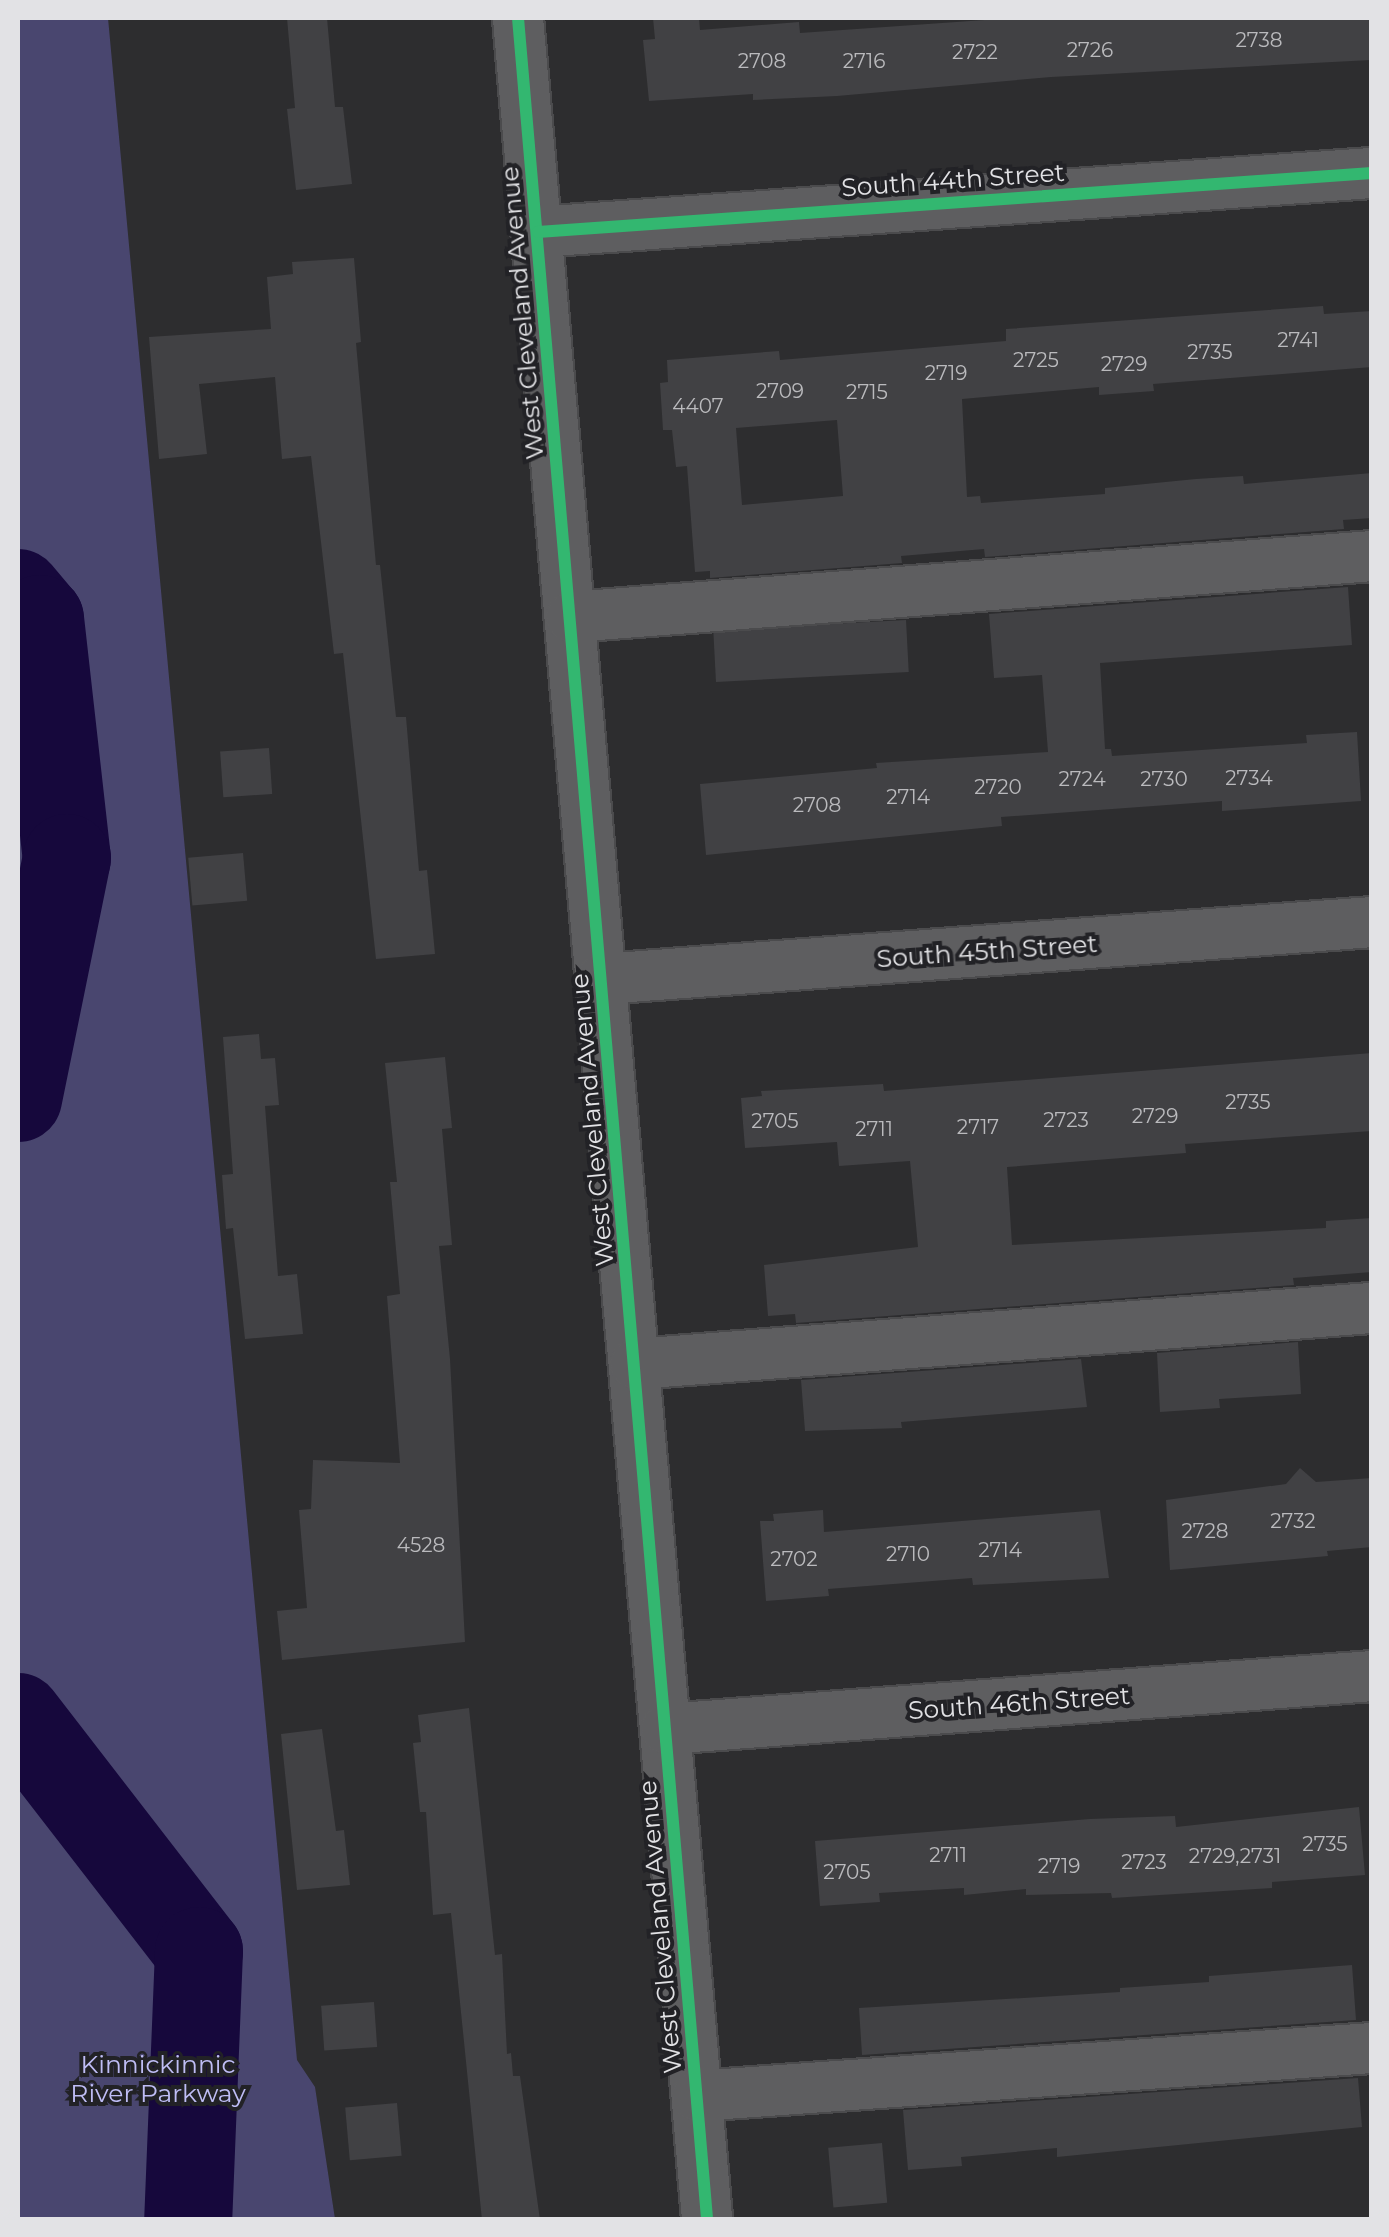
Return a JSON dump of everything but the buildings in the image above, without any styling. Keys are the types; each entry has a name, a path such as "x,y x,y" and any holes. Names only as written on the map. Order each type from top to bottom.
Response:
{"street":[{"name":"West Cleveland Avenue","path":"518,18 707,2220"},
{"name":"South 44th Street","path":"538,232 1372,173"},
{"path":"571,617 1372,556"},
{"name":"South 45th Street","path":"602,979 1372,922"},
{"path":"635,1364 1372,1308"},
{"name":"South 46th Street","path":"666,1729 1372,1676"},
{"path":"697,2096 1372,2048"}],"green space":[{"name":"Kinnickinnic River Parkway","path":"18,18 108,18 297,2060 315,2087 335,2219 18,2219"}],"waterway":[{"path":"18,593 40,619 67,858 18,1098"},
{"path":"18,1717 199,1951 188,2220"}],"cycle path":[{"path":"518,18 707,2220"},
{"path":"538,232 1372,173"}]}
